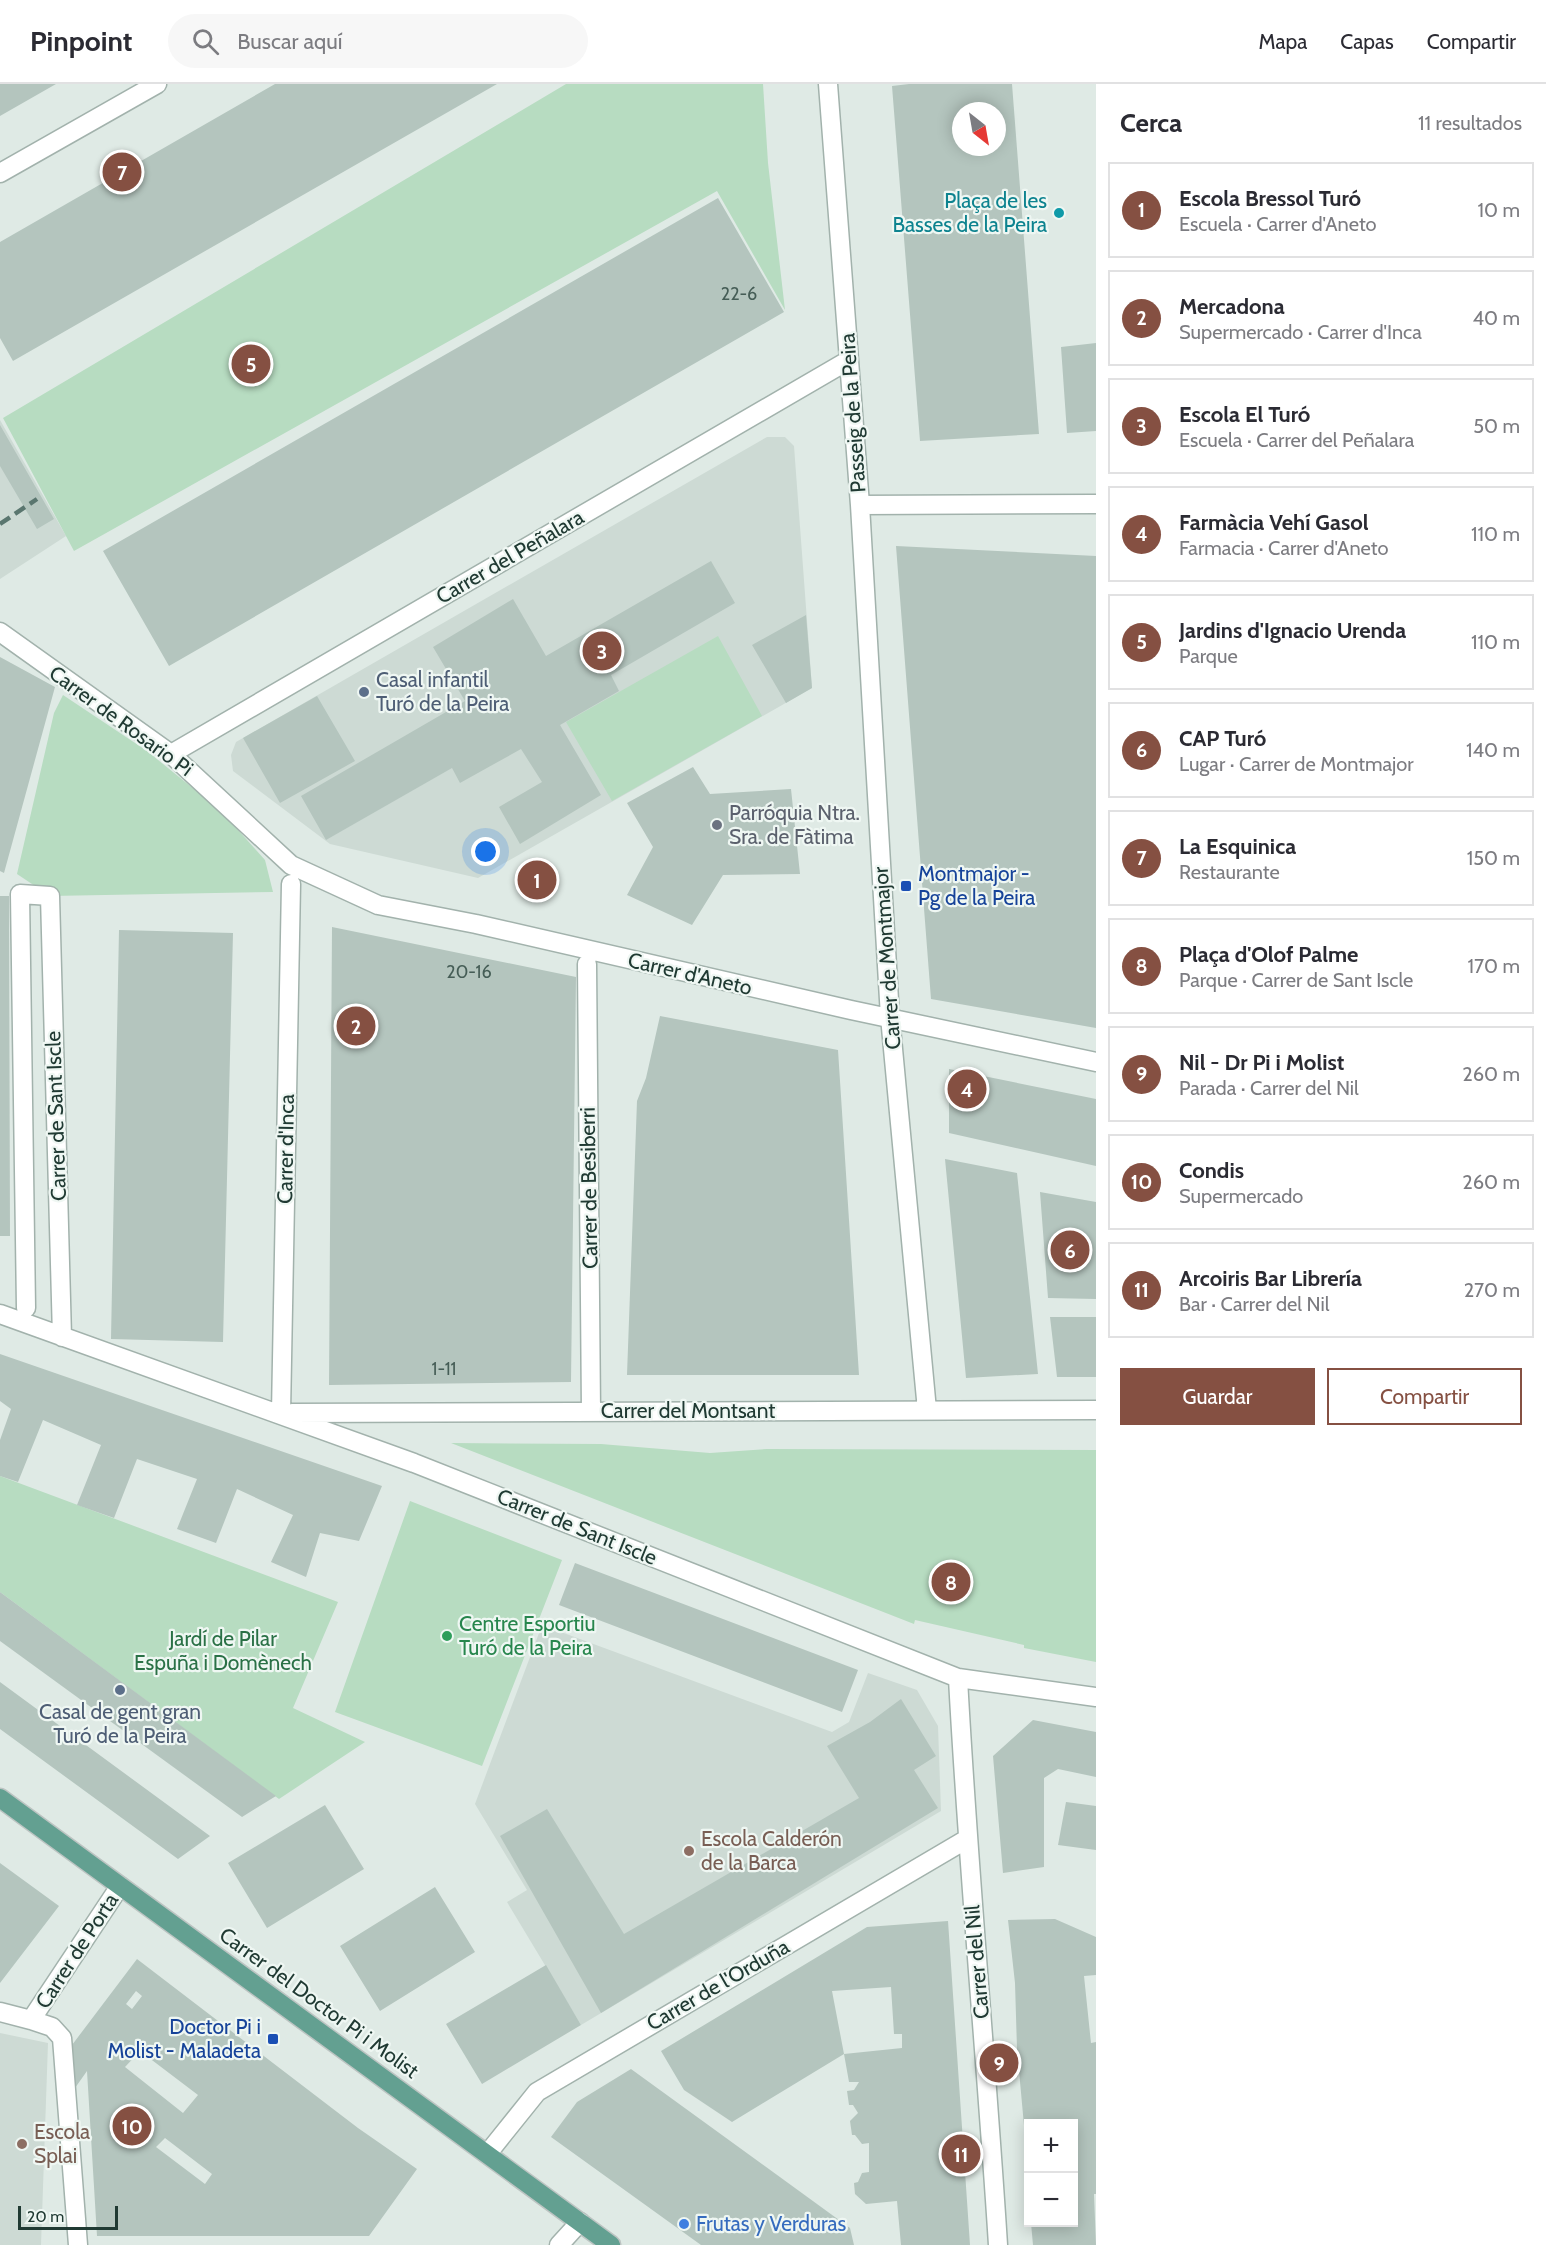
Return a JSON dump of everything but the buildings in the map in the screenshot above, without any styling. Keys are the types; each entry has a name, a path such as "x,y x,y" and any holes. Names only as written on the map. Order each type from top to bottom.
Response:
{"main road":[{"name":"Carrer del Doctor Pi i Molist","path":"0,1798 611,2245"}],"street":[{"path":"0,172 157,84"},
{"name":"Passeig de la Peira","path":"828,84 860,506 1096,504"},
{"name":"Carrer del Peñalara","path":"171,754 849,360"},
{"name":"Carrer de Montmajor","path":"860,506 890,1017 927,1410"},
{"name":"Carrer de Rosario Pi","path":"0,632 171,754 291,865"},
{"name":"Carrer d'Aneto","path":"291,865 378,905 476,924 1096,1062"},
{"name":"Carrer d'Inca","path":"281,1413 291,885"},
{"name":"Carrer de Sant Iscle","path":"26,1308 20,894 50,896 62,1337"},
{"name":"Carrer de Besiberri","path":"587,964 591,1412"},
{"name":"Carrer de Sant Iscle","path":"0,1314 281,1413 414,1463 958,1678 1096,1697"},
{"name":"Carrer del Montsant","path":"281,1413 1096,1410"},
{"name":"Carrer del Nil","path":"958,1678 967,1839 977,1978 987,2066 998,2245"},
{"name":"Carrer de l'Orduña","path":"488,2153 537,2092 967,1839"},
{"name":"Carrer de Porta","path":"0,2012 31,2020 120,1886"},
{"path":"31,2020 52,2027 62,2038 78,2245"},
{"path":"559,2245 580,2222"}],"shaded area":[{"path":"0,420 66,536 0,579"},
{"path":"767,437 785,437 794,446 812,688 478,878 330,844 233,771 231,755 236,742"},
{"name":"Escola Calderón de la Barca","path":"542,1625 832,1732 849,1722 868,1673 917,1690 938,1726 941,1811 581,2025 507,1902 527,1890 475,1804"},
{"name":"Escola Splai","path":"0,2033 48,2043 41,2245 0,2245"}],"green space":[{"path":"566,84 763,84 768,163 785,310 717,191 74,551 3,418"},
{"path":"718,636 762,716 612,801 566,722"},
{"path":"63,695 147,751 221,811 265,860 273,892 50,896 17,874 54,713"},
{"path":"451,1443 601,1444 710,1453 767,1449 1096,1450 1096,1662 1024,1648 1024,1645 915,1620 914,1624"},
{"name":"Jardí de Pilar Espuña i Domènech","path":"0,1476 338,1602 293,1708 365,1742 279,1799 0,1592"},
{"name":"Centre Esportiu Turó de la Peira","path":"410,1501 562,1560 482,1766 335,1712"}],"railway":[{"path":"0,524 37,499"}],"place":[{"name":"La Esquinica","path":"122,172"},
{"name":"Plaça de les Basses de la Peira","path":"1059,213"},
{"name":"Jardins d'Ignacio Urenda","path":"251,364"},
{"name":"Escola El Turó","path":"602,651"},
{"name":"Casal infantil Turó de la Peira","path":"364,692"},
{"name":"Parróquia Ntra. Sra. de Fàtima","path":"717,825"},
{"name":"Escola Bressol Turó","path":"537,880"},
{"name":"Montmajor - Pg de la Peira","path":"906,886"},
{"name":"Mercadona","path":"356,1026"},
{"name":"Farmàcia Vehí Gasol","path":"967,1089"},
{"name":"CAP Turó","path":"1070,1250"},
{"name":"Plaça d'Olof Palme","path":"951,1582"},
{"name":"Centre Esportiu Turó de la Peira","path":"447,1636"},
{"name":"Casal de gent gran Turó de la Peira","path":"120,1690"},
{"name":"Escola Calderón de la Barca","path":"689,1851"},
{"name":"Doctor Pi i Molist - Maladeta","path":"273,2039"},
{"name":"Nil - Dr Pi i Molist","path":"999,2063"},
{"name":"Condis","path":"132,2126"},
{"name":"Escola Splai","path":"22,2144"},
{"name":"Arcoiris Bar Librería","path":"961,2154"},
{"name":"Frutas y Verduras","path":"684,2224"}]}
